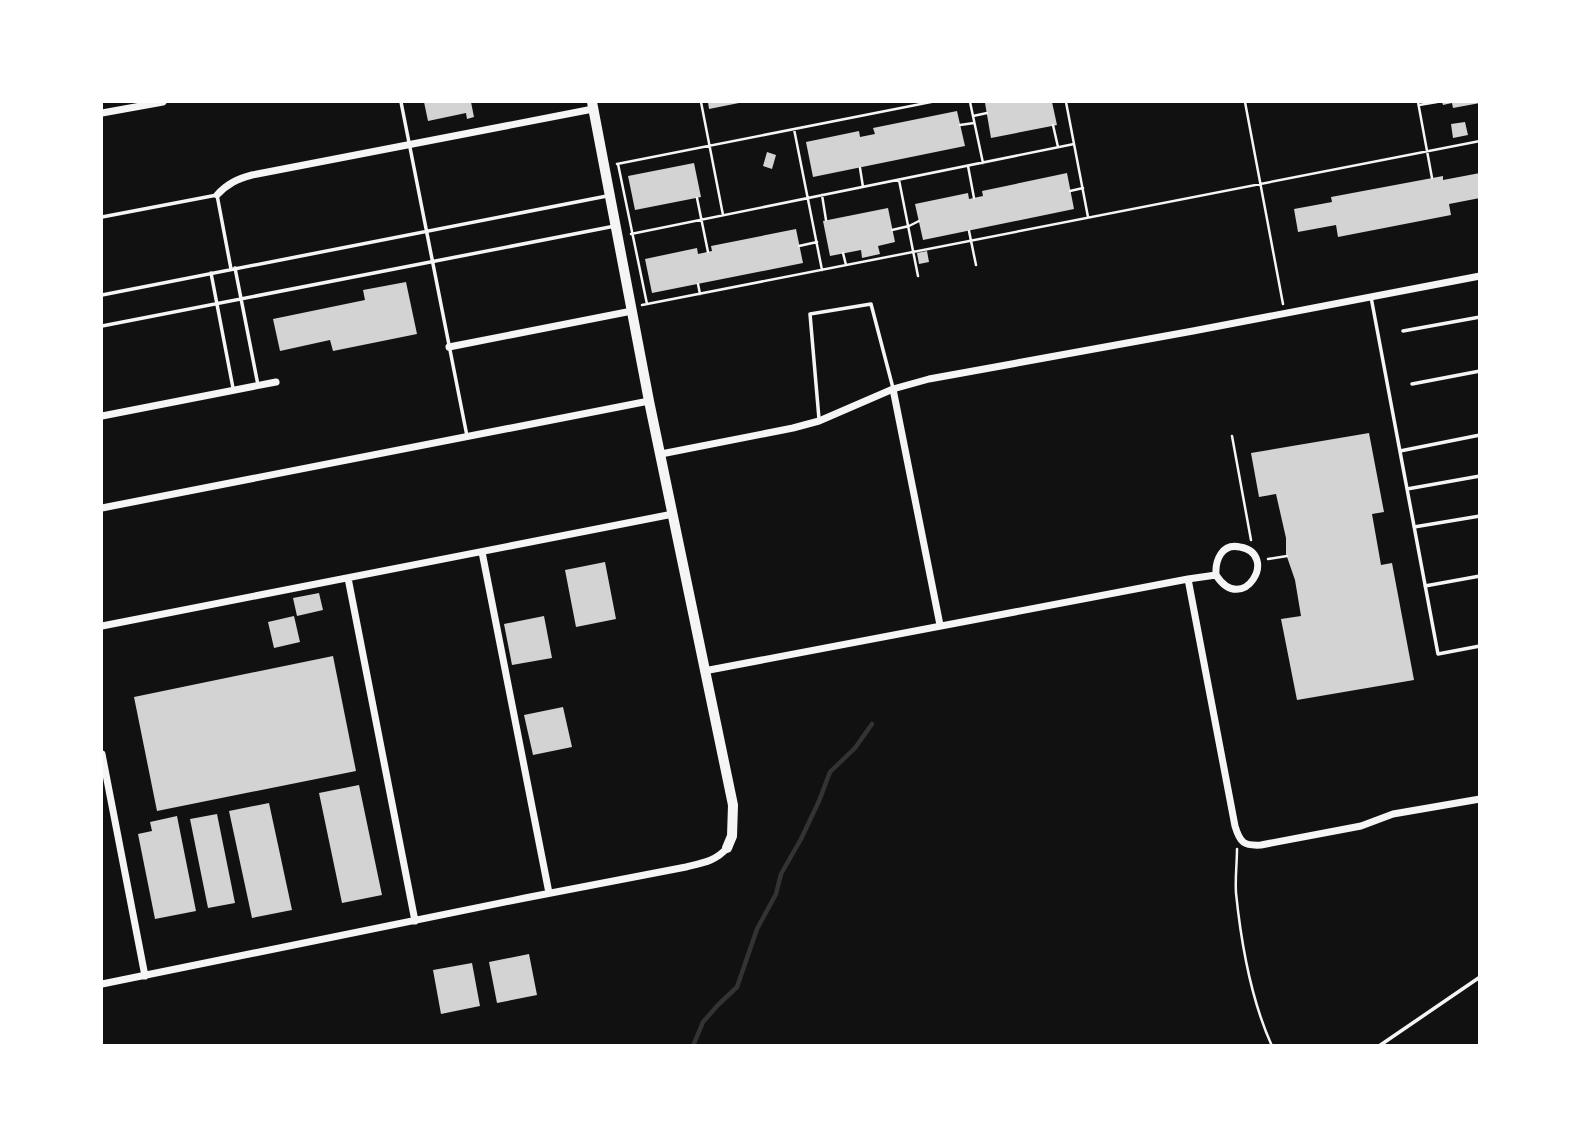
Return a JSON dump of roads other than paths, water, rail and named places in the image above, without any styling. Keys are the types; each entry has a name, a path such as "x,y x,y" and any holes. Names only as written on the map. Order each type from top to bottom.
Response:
{"street":[{"path":"102,113 163,102"},
{"path":"102,984 686,867 720,856 732,836 733,804 649,401 593,105 409,145 252,175 226,185 217,195"},
{"path":"661,454 819,421 893,389 929,379 1479,276"},
{"path":"449,347 632,309"},
{"path":"102,416 276,382"},
{"path":"893,389 940,625"},
{"path":"102,508 649,401"},
{"path":"102,626 673,514"},
{"path":"1233,547 1246,548 1258,562 1258,572 1247,587 1236,589 1226,586 1216,575 1218,556 1233,547"},
{"path":"482,552 549,893"},
{"path":"704,671 1216,575"},
{"path":"348,578 415,921"},
{"path":"1188,579 1239,838 1249,846 1361,826 1393,814 1479,799"},
{"path":"102,754 145,976"}],"lane":[{"path":"401,102 467,436"},
{"path":"102,217 217,195 258,385"},
{"path":"102,295 609,195"},
{"path":"102,326 432,261 616,231"},
{"path":"211,273 234,390"},
{"path":"1371,297 1438,654 1479,646"},
{"path":"819,421 810,314 871,304 893,389"},
{"path":"1403,331 1479,317"},
{"path":"1412,384 1479,371"},
{"path":"1400,451 1479,435"},
{"path":"1407,489 1479,476"},
{"path":"1414,527 1479,516"},
{"path":"1425,586 1479,576"},
{"path":"1379,1045 1479,978"}],"waterway":[{"path":"693,1046 703,1022 737,987 757,929 776,894 781,874 801,839 830,772 855,748 872,724"}]}
